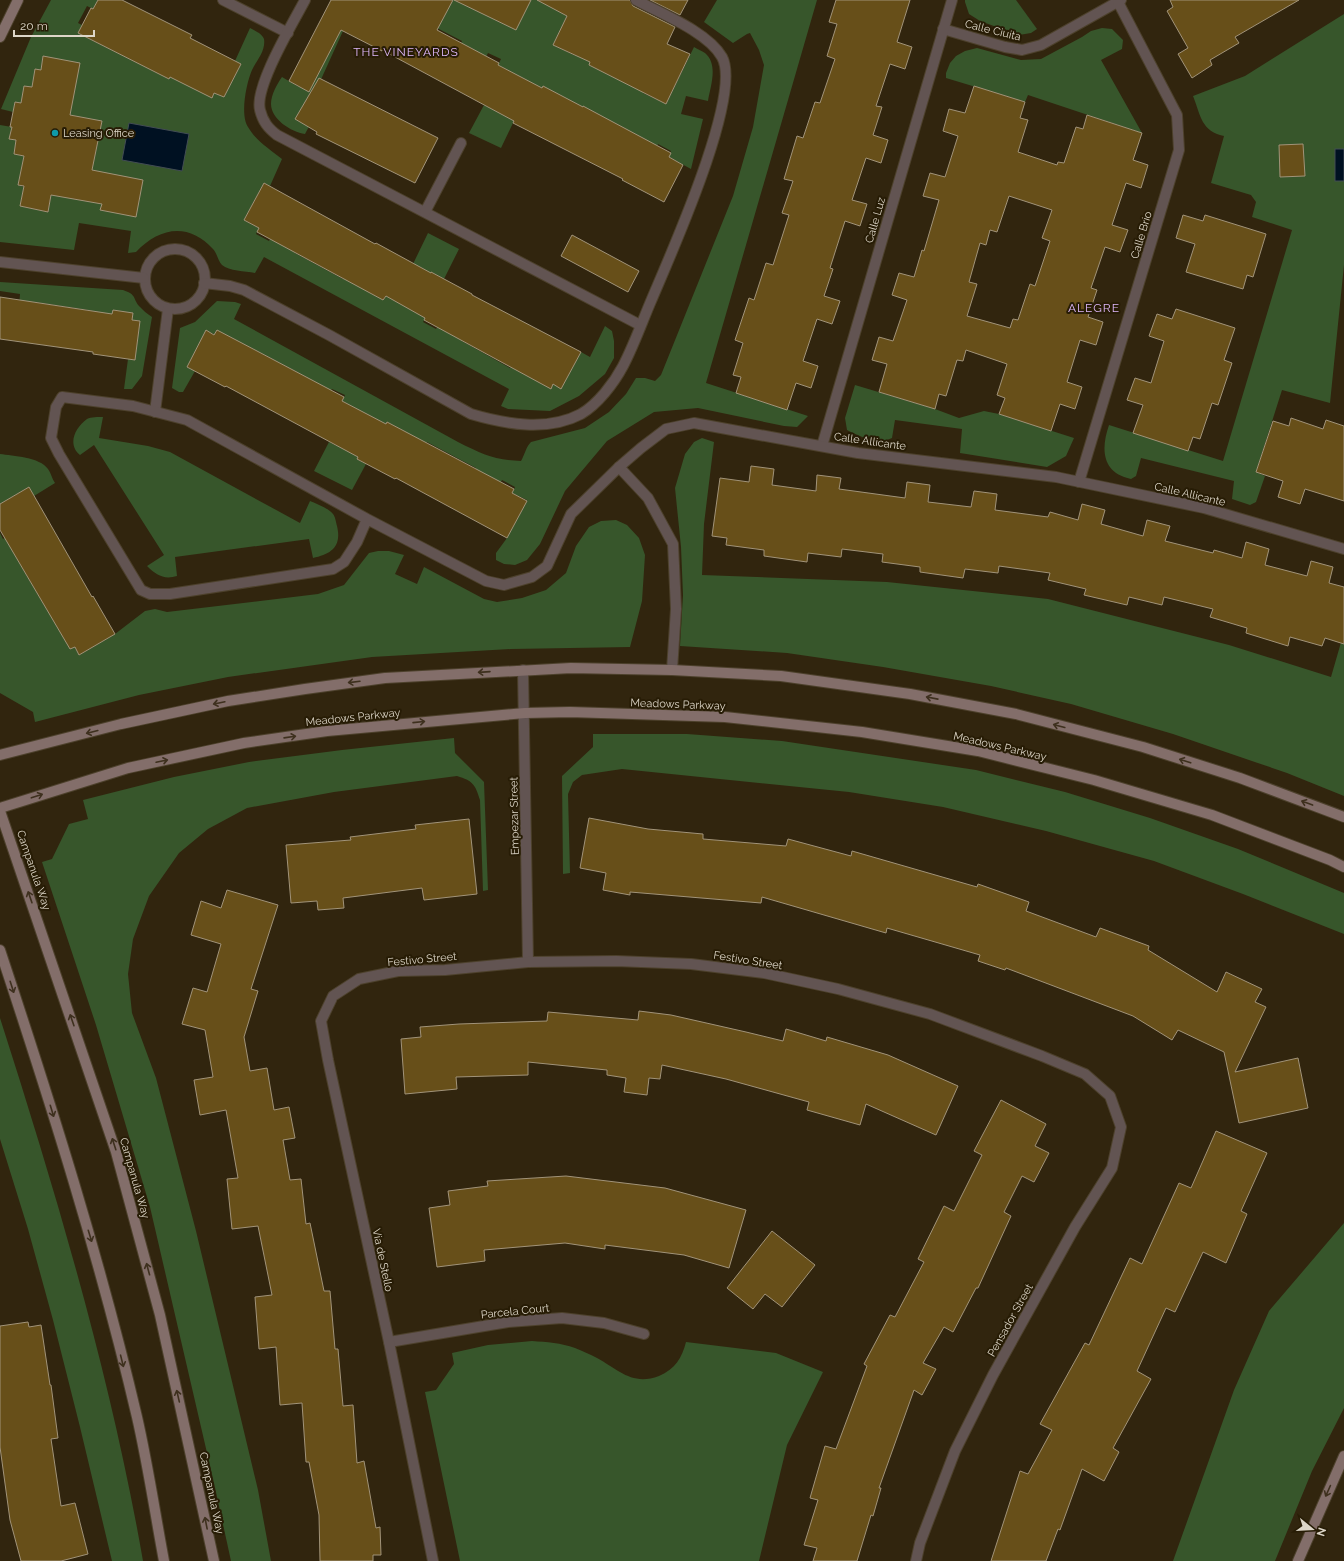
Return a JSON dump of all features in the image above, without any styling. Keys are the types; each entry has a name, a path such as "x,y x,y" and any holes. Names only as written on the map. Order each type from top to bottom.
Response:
{"main road":[{"path":"0,37 18,0"},
{"path":"0,755 121,724 235,700 385,678 572,668 672,670 781,676 910,694 1016,714 1143,747 1240,778 1344,816"},
{"name":"Meadows Parkway","path":"0,809 128,768 244,743 327,731 525,713 570,712 725,717 862,732 978,751 1094,780 1212,815 1344,866"},
{"name":"Campanula Way","path":"0,809 116,1152 160,1315 214,1561"},
{"path":"0,950 29,1038 95,1254 137,1418 164,1561"},
{"path":"1298,1561 1305,1542 1344,1456"}],"street":[{"path":"223,0 288,33"},
{"path":"305,0 268,72 260,91 259,109 266,125 277,135 640,325"},
{"path":"204,283 230,286 244,290 470,414 496,421 530,425 562,422 582,413 600,400 623,366 692,206 715,133 727,82 723,58 713,45 696,32 636,0"},
{"name":"Calle Luz","path":"822,446 952,0"},
{"name":"Calle Ciuita","path":"943,29 1005,47 1022,50 1041,45 1120,1"},
{"name":"Calle Brio","path":"1079,482 1178,150 1177,115 1120,1"},
{"path":"424,212 461,143"},
{"path":"180,249 193,255 201,263 205,276 204,283 203,292 191,306 172,310 159,306 148,294 144,278 152,259 165,250 180,249"},
{"path":"0,262 144,278"},
{"path":"155,412 168,309"},
{"name":"Calle Allicante","path":"367,519 357,542 344,562 333,570 170,594 150,594 141,590 59,454 51,438 56,407 62,397 133,406 187,420 367,519 486,581 504,585 532,577 547,566 571,514 640,448 666,429 694,423 858,453 1056,477 1204,508 1344,549"},
{"path":"619,467 648,498 673,544 676,609 672,670"},
{"name":"Empezar Street","path":"523,670 525,713 528,962"},
{"name":"Festivo Street","path":"359,979 398,971 445,970 528,962 616,961 691,964 764,973 838,989 930,1014 1042,1056 1085,1074 1110,1096"},
{"name":"Via de Stello","path":"359,979 333,996 321,1021 389,1342 433,1561"},
{"name":"Pensador Street","path":"916,1561 920,1543 955,1451 986,1389 1075,1227 1112,1168 1121,1126 1110,1096"},
{"name":"Parcela Court","path":"389,1342 508,1322 562,1318 604,1323 644,1334"}],"green space":[{"path":"51,0 98,0 93,9 87,6 78,23 82,25 78,33 169,79 173,71 212,98 214,93 224,97 241,64 235,61 250,28 258,32 264,39 264,48 252,70 248,83 244,115 251,132 282,159 270,186 264,183 244,220 259,228 256,234 269,241 272,235 297,248 295,253 343,279 348,272 367,291 383,300 413,264 428,233 459,249 444,279 431,272 411,308 426,317 423,322 436,329 440,323 464,336 462,341 510,368 514,360 551,389 553,384 561,388 581,352 590,357 605,326 612,331 614,341 614,358 605,374 579,396 550,411 508,409 501,406 509,389 264,257 255,273 225,267 204,240 184,231 164,233 154,237 136,252 128,253 131,231 79,223 74,250 0,242 0,125 12,127 9,139 16,140 14,154 24,156 18,185 24,187 20,206 48,212 60,148 95,155 102,122 70,115 43,57 41,70 35,69 32,87 21,103 15,102 13,112 1,109 31,37"},
{"path":"345,0 360,0 343,31 318,86 328,91 305,134 294,131 278,120 274,115 271,104 273,93 282,77 299,87"},
{"path":"383,0 575,0 553,45 574,55 592,57 589,65 620,80 645,87 643,93 666,104 694,47 705,53 712,64 713,70 708,101 686,96 681,114 703,119 691,169 669,157 671,151 658,144 655,151 579,114 541,91 513,123 501,148 469,133 484,105 494,110 513,73 498,65 501,59 488,53 485,59 460,46 462,41"},
{"path":"717,0 817,0 706,383 808,416 797,427 784,426 698,408 654,412 607,441 565,491 540,544 527,560 515,565 504,564 496,560 496,553 507,538 527,500 512,493 515,487 502,480 498,487 474,474 476,468 427,442 423,450 404,431 387,422 385,427 376,422 357,459 366,464 352,490 314,471 329,442 337,446 357,409 342,401 345,395 332,389 328,395 306,377 257,351 206,331 187,367 195,371 183,392 179,392 172,388 180,328 195,322 217,301 235,302 241,304 234,319 458,442 481,453 496,458 521,461 531,442 585,428 609,412 626,394 636,378 645,378 655,381 661,375 733,196 753,127 764,65 759,50 750,33 733,43 704,22"},
{"path":"965,0 1016,0 1037,29 1031,33 1019,35 980,21 969,14"},
{"path":"1344,14 1344,265 1330,403 1282,390 1256,472 1265,476 1256,502 1250,505 1232,499 1234,481 1141,458 1136,476 1131,479 1121,476 1109,465 1106,458 1105,442 1109,425 1223,461 1292,230 1252,217 1256,202 1251,195 1211,183 1224,136 1216,134 1206,126 1200,116 1193,96 1245,76"},
{"path":"1102,28 1112,29 1123,40 1122,49 1101,60 1142,133 1028,95 1025,102 946,78 946,73 950,63 956,56 965,51 977,48 1021,60 1041,59 1091,31"},
{"path":"0,282 123,290 130,293 134,296 139,306 152,317 142,376 132,389 124,389 128,359 135,359 140,321 132,320 132,313 113,310 112,317 88,310 34,302 19,307 20,294 0,291"},
{"path":"855,385 935,409 959,418 984,411 999,414 1074,438 1066,456 1047,467 960,453 962,429 895,420 892,438 881,441 869,439 847,430 845,418"},
{"path":"103,417 99,438 148,446 170,452 300,523 310,501 325,508 333,514 335,519 338,539 334,548 330,552 313,558 309,539 175,557 177,576 160,576 147,566 164,555 94,445 80,455 74,446 73,441 76,431 87,419"},
{"path":"702,438 714,442 704,524 702,575 887,582 1048,599 1229,645 1331,677 1344,632 1344,796 1287,773 1173,734 1071,704 991,686 883,667 787,653 680,646 683,595 681,547 675,488 685,454 694,442"},
{"path":"0,454 26,458 39,462 48,469 55,483 34,496 29,487 0,504"},
{"path":"616,520 627,525 639,538 645,555 642,601 630,647 511,649 372,657 228,677 139,695 35,722 33,712 0,693 0,533 3,539 9,535 19,562 47,610 54,606 79,655 115,634 145,611 155,609 167,612 318,594 344,585 369,553 378,551 389,551 404,555 395,574 417,584 424,567 484,599 497,602 522,598 546,590 566,573 576,546 589,527 601,521"},
{"path":"593,734 687,734 782,741 976,770 1065,792 1150,818 1238,849 1344,893 1344,934 1154,861 1046,831 943,807 849,792 622,769 582,775 573,782 568,794 570,873 563,874 562,776 593,747"},
{"path":"454,738 455,753 484,782 488,890 483,891 480,800 477,790 473,784 467,780 457,776 334,792 247,808 208,829 179,853 149,896 133,939 128,974 132,1013 156,1078 196,1231 258,1490 271,1561 231,1561 150,1207 96,1025 42,862 52,859 69,824 88,819 83,800 174,777 249,762"},
{"path":"0,1018 62,1220 99,1355 130,1492 143,1561 112,1561 53,1320 28,1229 0,1139"},
{"path":"1344,1223 1344,1408 1312,1471 1275,1561 1173,1561 1234,1390 1269,1311"},
{"path":"532,1341 549,1342 570,1346 594,1357 619,1372 633,1378 641,1379 649,1379 659,1376 674,1366 680,1358 686,1342 776,1353 823,1372 787,1445 759,1561 460,1561 425,1392 436,1390 454,1364 452,1353 488,1345"}],"water":[{"path":"129,123 189,134 182,171 122,160"},
{"path":"1335,149 1344,149 1344,181 1335,181"}],"building":[{"path":"98,0 122,0 192,35 190,38 241,64 224,97 214,93 212,98 170,77 169,79 78,33 91,8 93,9"},
{"path":"331,0 453,0 437,30 499,63 498,65 542,88 543,86 583,106 671,153 669,157 683,165 664,202 622,180 623,179 513,123 514,121 382,50 341,30 309,92 289,81"},
{"path":"454,0 531,0 516,30"},
{"path":"537,0 630,0 633,6 675,27 667,44 690,54 666,104 589,65 590,62 553,45 567,16"},
{"path":"650,0 688,0 680,15"},
{"path":"836,0 910,0 897,42 912,47 905,69 890,64 876,106 882,107 873,135 888,140 881,163 866,158 852,200 867,204 860,226 845,221 830,268 833,269 824,296 840,301 832,324 817,319 803,361 818,366 811,388 796,383 787,410 736,393 741,377 733,375 743,343 735,340 749,298 754,300 766,263 773,265 789,215 782,213 793,181 784,179 797,136 803,138 815,102 820,103 835,59 827,56 837,24 829,22"},
{"path":"1170,0 1299,0 1235,37 1239,43 1210,60 1212,65 1192,78 1178,54 1188,48 1167,11 1173,7"},
{"name":"Leasing Office","path":"43,56 80,63 70,115 102,121 92,170 143,180 136,217 100,210 102,204 51,195 48,212 20,206 24,186 18,185 24,156 14,154 16,140 9,139 12,127 10,127 15,102 21,103 24,86 32,87 35,69 41,70"},
{"path":"319,78 438,138 415,183 316,134 317,132 295,119"},
{"path":"974,86 1025,102 1020,118 1028,120 1018,152 1057,165 1058,162 1064,163 1076,127 1083,129 1087,115 1142,133 1133,160 1148,165 1141,188 1126,183 1112,225 1128,230 1120,252 1105,247 1091,288 1097,290 1088,317 1103,322 1096,345 1080,340 1067,382 1082,387 1075,409 1060,404 1051,431 999,414 1005,398 997,395 1007,364 966,350 963,361 957,360 946,396 939,394 935,409 879,392 887,364 872,360 879,337 893,341 907,300 892,295 899,273 914,277 922,250 924,251 939,200 923,196 930,173 945,177 958,136 943,131 949,109 965,113","holes":["1009,196 1052,210 1042,238 1050,241 1035,286 1030,284 1018,320 1013,319 1010,328 967,316 977,284 969,282 980,243 986,245 990,230 997,232"]},
{"path":"1303,144 1305,176 1280,177 1279,145"},
{"path":"264,183 375,244 376,243 581,352 561,389 553,384 551,389 424,320 425,318 386,296 383,300 257,232 259,228 244,220"},
{"path":"1183,215 1203,221 1205,215 1266,234 1253,277 1247,275 1243,289 1186,272 1195,244 1176,238"},
{"path":"572,235 639,271 628,292 561,256"},
{"path":"0,297 112,314 113,310 133,313 132,320 140,321 135,360 93,354 93,352 0,339"},
{"path":"1176,309 1235,328 1224,360 1232,363 1218,405 1212,403 1200,439 1193,437 1188,451 1133,433 1143,405 1127,400 1135,378 1151,383 1164,341 1149,336 1157,314 1172,319"},
{"path":"206,330 214,335 217,330 344,397 342,401 386,424 387,422 514,489 512,493 527,501 507,538 396,478 395,479 357,459 358,457 226,386 225,387 187,367"},
{"path":"1291,418 1323,429 1326,420 1344,426 1344,501 1305,489 1300,504 1278,497 1283,481 1256,472 1273,421 1289,426"},
{"path":"751,466 774,469 772,485 816,491 817,475 841,478 839,489 905,498 907,482 930,485 928,502 971,507 974,491 997,494 995,510 1048,517 1050,512 1078,520 1082,504 1105,510 1101,524 1143,536 1147,520 1170,526 1165,541 1213,553 1214,550 1242,558 1246,542 1269,549 1265,565 1307,576 1311,561 1333,567 1329,583 1344,587 1344,644 1325,638 1322,646 1290,637 1288,646 1246,633 1247,628 1210,617 1213,609 1164,597 1162,605 1129,597 1127,605 1084,595 1086,589 1048,580 1050,573 999,566 998,573 965,569 963,578 920,572 920,567 882,562 883,554 842,549 841,557 808,553 807,562 764,556 764,550 726,545 727,538 712,536 720,478 749,482"},
{"path":"29,487 115,634 79,655 75,647 70,649 0,530 0,504"},
{"path":"589,818 648,829 703,834 703,839 786,846 788,839 851,856 852,851 977,887 978,884 1029,902 1026,911 1096,937 1100,928 1149,946 1148,950 1217,992 1226,972 1262,989 1255,1002 1266,1007 1235,1072 1298,1058 1308,1108 1239,1123 1224,1052 1178,1030 1172,1040 1133,1016 1006,968 1005,970 978,961 980,955 887,928 886,933 762,897 761,903 630,892 630,895 603,890 606,873 580,868"},
{"path":"469,819 477,894 424,900 422,888 343,898 344,908 318,910 317,901 291,903 286,845 351,840 350,837 416,829 415,825"},
{"path":"227,890 278,905 251,989 258,991 244,1037 250,1071 267,1068 274,1110 289,1107 295,1138 283,1140 290,1180 301,1179 306,1224 310,1223 324,1291 330,1291 335,1349 338,1349 343,1406 353,1405 357,1463 364,1461 376,1528 380,1527 381,1555 373,1555 373,1561 320,1561 319,1515 309,1462 306,1462 302,1403 280,1405 276,1347 259,1349 255,1297 272,1295 258,1226 232,1229 227,1179 238,1178 226,1110 200,1115 194,1080 213,1077 205,1030 182,1024 193,988 207,992 221,944 191,935 201,901 221,908"},
{"path":"639,1011 671,1015 783,1041 786,1029 826,1041 827,1037 888,1055 958,1086 936,1135 866,1104 860,1125 807,1110 809,1102 726,1079 662,1065 660,1079 649,1078 647,1095 624,1092 626,1078 607,1075 607,1070 528,1062 528,1075 456,1077 457,1089 405,1094 401,1039 421,1037 420,1027 547,1021 548,1012 638,1020"},
{"path":"1001,1100 1046,1124 1035,1146 1049,1153 1034,1182 1022,1176 1004,1212 1011,1216 978,1288 976,1288 953,1332 944,1327 923,1363 936,1369 922,1395 914,1390 879,1488 881,1488 873,1516 871,1515 857,1561 813,1561 817,1548 804,1545 818,1500 810,1498 825,1446 836,1449 867,1366 864,1364 890,1315 895,1317 924,1262 918,1259 944,1206 954,1211 982,1155 974,1151"},
{"path":"1216,1131 1267,1153 1241,1211 1247,1214 1226,1263 1203,1252 1175,1312 1166,1308 1137,1371 1151,1379 1113,1448 1119,1452 1104,1481 1082,1469 1060,1530 1058,1529 1046,1561 991,1561 1020,1471 1028,1474 1052,1430 1040,1424 1085,1343 1089,1345 1130,1258 1142,1264 1179,1183 1191,1188"},
{"path":"566,1176 665,1188 746,1210 729,1268 684,1255 605,1245 605,1249 565,1243 484,1250 485,1261 437,1267 429,1208 450,1205 448,1191 488,1186 487,1181"},
{"path":"772,1231 815,1265 782,1307 765,1294 753,1309 727,1288"},
{"path":"28,1322 29,1327 41,1325 58,1438 51,1439 61,1506 75,1503 88,1554 61,1561 21,1561 10,1520 0,1447 0,1326"}],"place":[{"name":"Leasing Office","path":"55,133"}],"district":[{"name":"THE VINEYARDS","path":"406,52"},
{"name":"ALEGRE","path":"1094,308"}]}
